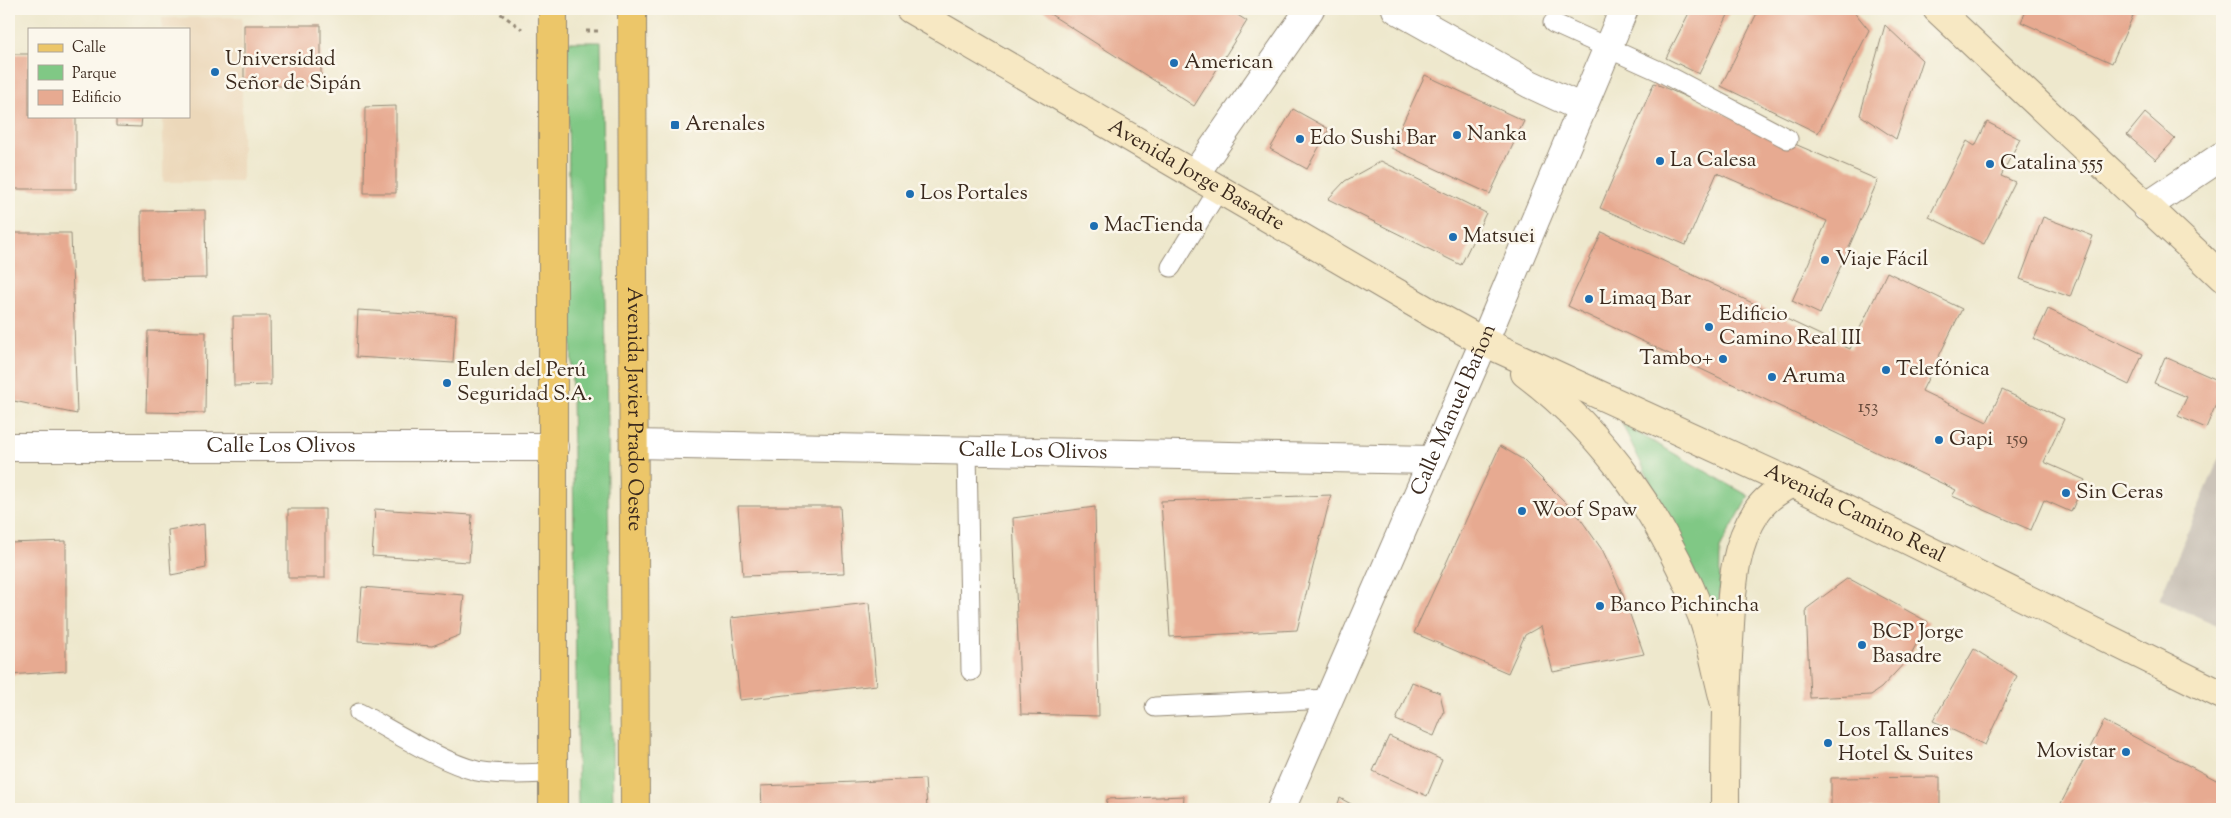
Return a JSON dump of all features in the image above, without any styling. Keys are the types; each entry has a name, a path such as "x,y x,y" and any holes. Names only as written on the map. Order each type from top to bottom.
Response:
{"main road":[{"path":"553,9 553,809"},
{"name":"Avenida Javier Prado Oeste","path":"632,9 635,809"},
{"name":"Avenida Jorge Basadre","path":"910,9 1484,342"},
{"path":"1937,9 2222,277"},
{"path":"1484,342 1555,396 1616,461 1628,478 1666,536 1702,617 1725,704"},
{"name":"Avenida Camino Real","path":"1484,342 1792,483 2222,695"},
{"path":"1725,809 1725,704 1734,569 1745,534 1757,511 1775,492 1792,483"}],"street":[{"path":"1195,174 1310,9"},
{"path":"1396,9 1530,84 1582,108"},
{"name":"Calle Manuel Bañon","path":"1281,809 1484,342 1624,9"},
{"path":"2146,206 2222,156"},
{"name":"Calle Los Olivos","path":"634,444 1432,460"},
{"name":"Calle Los Olivos","path":"9,447 554,447"}],"lane":[{"path":"1553,23 1658,71 1788,139"},
{"path":"1171,267 1219,189"},
{"path":"967,450 970,670"},
{"path":"1155,707 1328,700"},
{"path":"359,713 452,762 476,770 492,773 553,773"}],"path":[{"path":"494,9 527,33"}],"shaded area":[{"name":"Universidad Señor de Sipán","path":"242,17 242,182 163,182 163,118 190,118 190,28 162,28 162,18"},
{"path":"2222,451 2222,627 2159,600"}],"green space":[{"path":"567,42 601,42 613,809 578,809"},
{"path":"1622,424 1749,496 1720,548 1719,622"}],"building":[{"name":"American","path":"1037,9 1228,9 1247,21 1194,106 1050,14"},
{"path":"1691,9 1731,9 1699,74 1666,58"},
{"path":"1759,9 1852,9 1869,30 1818,133 1721,86"},
{"path":"2027,9 2136,9 2112,63 2021,22"},
{"path":"244,25 321,25 321,86 244,86"},
{"path":"1885,25 1922,60 1896,139 1860,115"},
{"path":"9,54 28,54 28,118 76,118 76,189 9,189"},
{"name":"Nanka","path":"1425,75 1524,121 1490,194 1391,148"},
{"path":"1654,83 1878,180 1820,314 1792,301 1827,221 1717,173 1686,245 1600,208"},
{"path":"396,106 396,193 364,193 365,107"},
{"name":"Edo Sushi Bar","path":"1293,109 1329,129 1307,169 1270,149"},
{"path":"2145,113 2175,139 2156,160 2127,135"},
{"path":"116,118 142,118 141,127 116,126"},
{"path":"1987,122 2020,139 2001,176 2015,182 1984,244 1929,217 1967,141 1975,146"},
{"path":"1381,161 1486,213 1461,265 1328,199 1345,181"},
{"path":"205,210 206,278 142,279 141,211"},
{"path":"2043,217 2093,236 2070,297 2020,279"},
{"path":"1602,232 1850,349 1887,272 1962,309 1922,391 1987,422 2002,390 2064,419 2044,462 2085,480 2071,512 2044,500 2031,530 1952,496 1956,490 1568,306"},
{"path":"9,233 71,233 77,414 9,400"},
{"path":"2048,309 2143,354 2129,385 2034,339"},
{"path":"358,310 456,316 453,363 356,357"},
{"path":"233,316 270,316 271,385 234,386"},
{"path":"148,331 206,332 205,413 146,412"},
{"path":"2165,357 2222,382 2222,390 2206,428 2178,416 2187,397 2154,383"},
{"path":"1500,446 1522,459 1577,514 1603,551 1623,595 1644,654 1553,672 1541,626 1525,635 1508,673 1414,633"},
{"path":"1331,495 1297,630 1170,637 1161,501"},
{"path":"738,506 840,506 844,573 743,576"},
{"path":"1095,507 1099,716 1021,714 1013,518"},
{"path":"288,509 325,509 325,578 288,578"},
{"path":"375,509 472,515 469,562 372,556"},
{"path":"204,524 206,568 171,575 168,530"},
{"path":"66,541 66,671 9,675 9,543"},
{"name":"BCP Jorge Basadre","path":"1848,578 1928,622 1909,658 1881,688 1871,695 1810,698 1806,609"},
{"path":"362,587 464,595 460,635 432,646 358,641"},
{"path":"869,603 877,685 740,700 731,618"},
{"path":"1974,649 2017,676 1985,745 1933,721"},
{"path":"1412,682 1440,693 1444,712 1434,736 1396,720"},
{"name":"Movistar","path":"2104,721 2222,783 2222,809 2058,809"},
{"path":"1389,736 1442,760 1427,796 1373,771"},
{"path":"10,769 12,809 9,809"},
{"path":"1940,777 1940,809 1831,809 1831,778"},
{"path":"925,779 927,809 762,809 761,786"},
{"path":"1184,796 1183,809 1106,809 1107,799"},
{"path":"1340,798 1360,809 1336,809"}],"place":[{"name":"American","path":"1174,63"},
{"name":"Universidad Señor de Sipán","path":"215,72"},
{"name":"Arenales","path":"675,125"},
{"name":"Nanka","path":"1457,135"},
{"name":"Edo Sushi Bar","path":"1300,139"},
{"name":"La Calesa","path":"1660,161"},
{"name":"Catalina 555","path":"1990,164"},
{"name":"Los Portales","path":"910,194"},
{"name":"MacTienda","path":"1094,226"},
{"name":"Matsuei","path":"1453,237"},
{"name":"Viaje Fácil","path":"1825,260"},
{"name":"Limaq Bar","path":"1589,299"},
{"name":"Edificio Camino Real III","path":"1709,327"},
{"name":"Tambo+","path":"1723,359"},
{"name":"Telefónica","path":"1886,370"},
{"name":"Aruma","path":"1772,377"},
{"name":"Eulen del Perú Seguridad S.A.","path":"447,383"},
{"name":"Gapi","path":"1939,440"},
{"name":"Sin Ceras","path":"2066,493"},
{"name":"Woof Spaw","path":"1522,511"},
{"name":"Banco Pichincha","path":"1600,606"},
{"name":"BCP Jorge Basadre","path":"1862,645"},
{"name":"Los Tallanes Hotel & Suites","path":"1828,743"},
{"name":"Movistar","path":"2126,752"}]}
